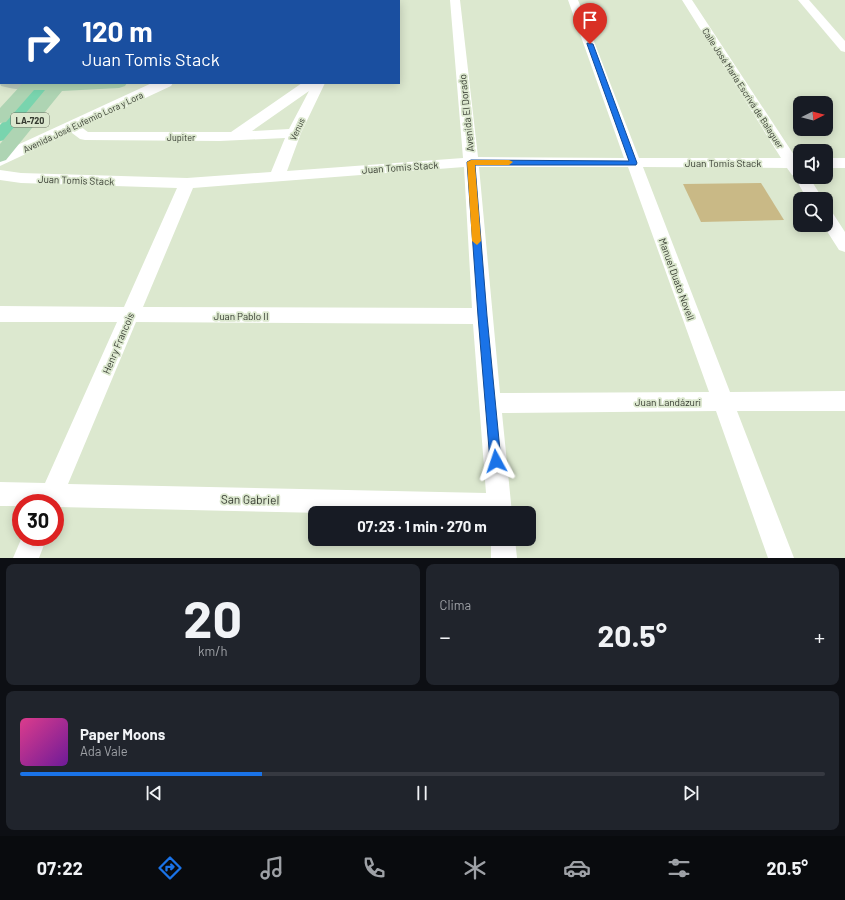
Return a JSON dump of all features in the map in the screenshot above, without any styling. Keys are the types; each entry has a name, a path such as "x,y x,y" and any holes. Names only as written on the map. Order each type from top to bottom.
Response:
{"main road":[{"path":"31,84 88,84"},
{"name":"LA-720","path":"0,118 31,84"},
{"name":"LA-720","path":"0,156 58,85"}],"street":[{"name":"Avenida El Dorado","path":"455,0 471,162 482,316 500,506"},
{"name":"Manuel Duato Novell","path":"573,0 781,558"},
{"name":"Calle José María Escrivá de Balaguer","path":"687,0 793,162"},
{"path":"803,0 845,48"},
{"name":"Avenida José Eufemio Lora y Lora","path":"0,144 128,84"},
{"name":"Avenida José Eufemio Lora y Lora","path":"0,160 163,84"},
{"path":"235,136 310,84"},
{"name":"Venus","path":"277,176 294,133 318,84"},
{"name":"Jupiter","path":"71,127 85,136 235,136 294,133"},
{"name":"Juan Tomis Stack","path":"0,175 21,178 187,183 471,162 634,163 793,170"},
{"path":"833,163 845,164"},
{"name":"Henry Francois","path":"52,494 187,183"},
{"path":"833,227 845,246"},
{"name":"Juan Pablo II","path":"0,314 482,316"},
{"name":"Juan Landázuri","path":"490,403 845,401"},
{"name":"San Gabriel","path":"0,494 12,495"},
{"name":"San Gabriel","path":"64,499 365,506"},
{"path":"26,558 31,546"},
{"path":"503,546 504,558"}],"shaded area":[{"path":"761,183 784,220 701,222 683,184"}],"waterway":[{"path":"0,136 45,84"}],"slow traffic":[{"path":"477,241 471,162 509,162"}],"route":[{"path":"496,461 482,316 471,162 634,163 590,44"}]}
